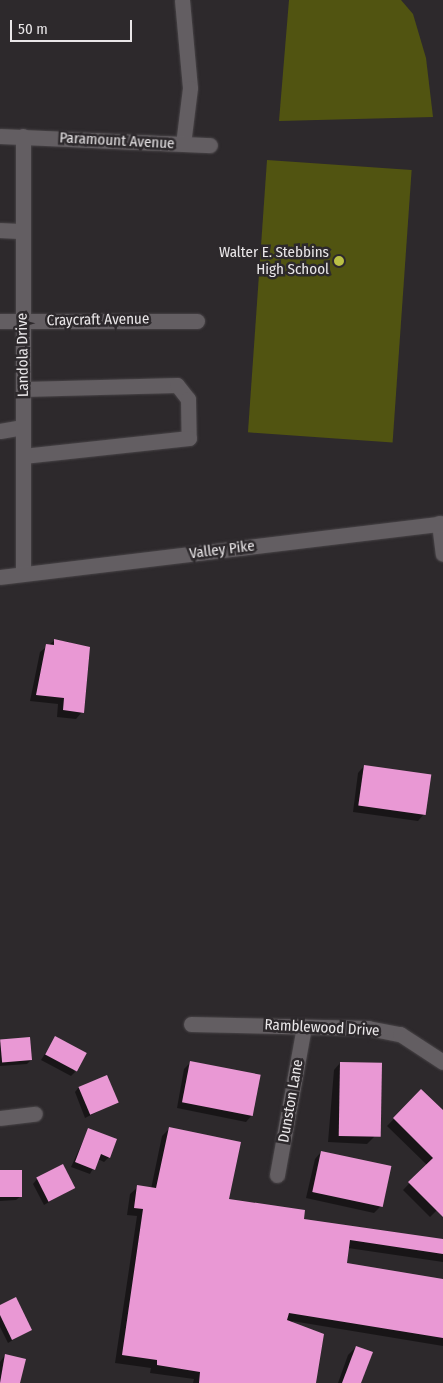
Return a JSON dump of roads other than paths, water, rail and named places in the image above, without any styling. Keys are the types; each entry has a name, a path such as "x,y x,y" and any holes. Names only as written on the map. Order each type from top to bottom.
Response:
{"street":[{"path":"182,0 190,88 183,144"},
{"name":"Paramount Avenue","path":"0,136 210,146"},
{"name":"Landola Drive","path":"23,136 23,574"},
{"path":"0,230 22,231"},
{"name":"Craycraft Avenue","path":"0,321 197,321"},
{"path":"23,389 177,384 188,399 189,438 23,456"},
{"path":"0,431 23,428"},
{"path":"441,523 443,554"},
{"name":"Valley Pike","path":"0,577 441,523"},
{"name":"Ramblewood Drive","path":"192,1024 368,1028 400,1034 443,1062"},
{"name":"Dunston Lane","path":"277,1175 304,1026"},
{"path":"0,1118 35,1114"}],"place":[{"name":"Walter E. Stebbins High School","path":"339,261"}]}
